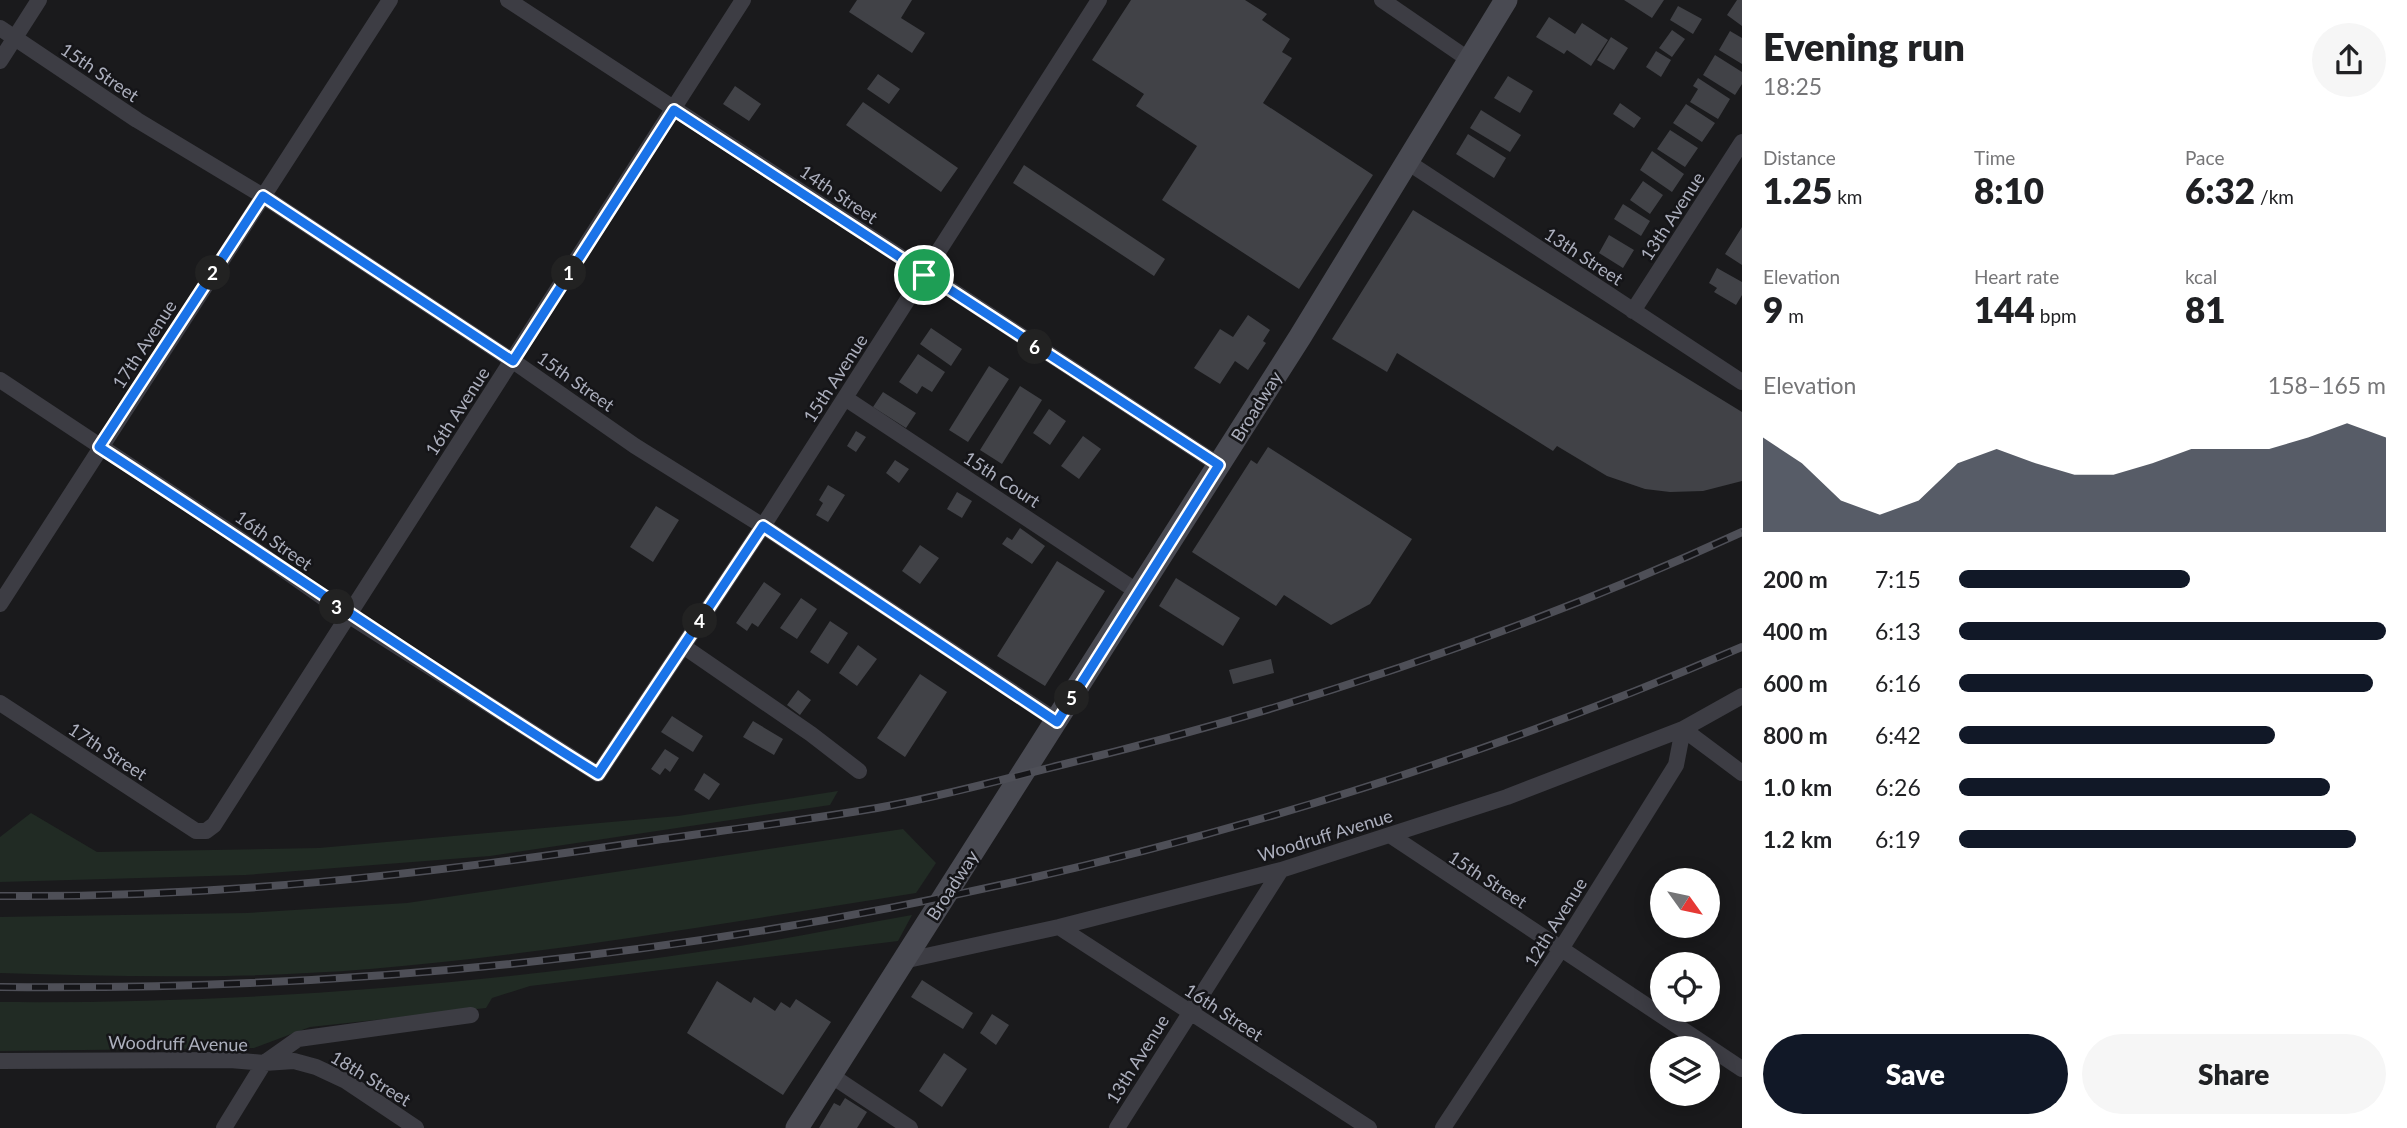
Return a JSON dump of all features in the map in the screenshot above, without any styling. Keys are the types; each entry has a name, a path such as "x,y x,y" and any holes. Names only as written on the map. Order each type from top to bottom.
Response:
{"main road":[{"name":"Broadway","path":"797,1128 1219,465 1507,0"}],"street":[{"path":"0,61 39,0"},
{"name":"17th Avenue","path":"0,604 390,0"},
{"name":"14th Street","path":"509,0 924,275 1219,465"},
{"name":"16th Avenue","path":"195,831 206,831 214,825 743,0"},
{"name":"15th Avenue","path":"598,774 763,526 1099,0"},
{"path":"1382,0 1468,59"},
{"name":"15th Street","path":"0,29 137,120 263,196 513,361 635,446 763,526 1057,722"},
{"name":"13th Avenue","path":"1633,311 1742,142"},
{"name":"13th Street","path":"1406,161 1742,382"},
{"name":"16th Street","path":"0,380 227,530 348,615 598,774"},
{"name":"15th Court","path":"845,398 1138,592"},
{"path":"683,646 811,734 859,771"},
{"name":"Woodruff Avenue","path":"903,961 1059,927 1281,870 1507,797 1683,729 1742,696"},
{"name":"17th Street","path":"0,703 195,831"},
{"path":"1683,729 1742,772"},
{"name":"12th Avenue","path":"1443,1128 1561,949 1676,765 1683,729"},
{"name":"15th Street","path":"1390,835 1742,1069"},
{"name":"13th Avenue","path":"1117,1128 1281,870"},
{"name":"16th Street","path":"1059,927 1368,1128"},
{"name":"Woodruff Avenue","path":"0,1061 230,1060 264,1063 298,1039 471,1015"},
{"name":"18th Street","path":"264,1063 294,1061 316,1067 346,1081 416,1128"},
{"path":"224,1128 264,1063"},
{"path":"832,1076 910,1128"}],"shaded area":[{"path":"838,791 830,805 490,856 245,875 0,882 0,837 31,813 97,852 319,848 678,816"},
{"path":"903,829 936,863 916,893 575,946 439,963 278,974 185,976 0,973 0,917 246,913 407,903"},
{"path":"912,915 898,941 530,986 492,998 486,1008 310,1027 254,1048 0,1051 0,1002 271,996 450,982 630,962"}],"building":[{"path":"857,0 912,0 901,18 925,33 912,53 849,12"},
{"path":"1131,0 1245,0 1267,14 1262,20 1290,39 1282,52 1292,58 1263,103 1373,175 1299,289 1162,200 1197,146 1136,106 1144,94 1092,60"},
{"path":"1624,0 1664,0 1652,18"},
{"path":"1737,0 1742,0 1742,26 1727,15"},
{"path":"1678,6 1702,19 1693,34 1670,20"},
{"path":"1549,17 1575,34 1582,23 1608,40 1591,66 1567,50 1564,54 1536,37"},
{"path":"1672,30 1685,39 1672,57 1659,48"},
{"path":"1730,31 1742,38 1742,64 1719,50"},
{"path":"1611,37 1628,48 1614,70 1597,60"},
{"path":"1656,51 1671,60 1661,77 1646,67"},
{"path":"1715,55 1742,72 1742,84 1735,95 1703,75"},
{"path":"878,74 900,89 889,104 867,89"},
{"path":"1508,76 1533,91 1520,113 1494,98"},
{"path":"1698,78 1730,99 1718,119 1690,102 1698,89 1693,86"},
{"path":"735,86 761,104 749,121 723,104"},
{"path":"863,102 958,168 941,192 846,125"},
{"path":"1620,103 1641,118 1634,128 1613,114"},
{"path":"1686,104 1715,123 1702,142 1673,123"},
{"path":"1481,110 1521,135 1510,152 1470,128"},
{"path":"1670,130 1698,148 1685,167 1657,149"},
{"path":"1468,134 1506,158 1494,178 1456,154"},
{"path":"1652,151 1684,174 1672,192 1640,170"},
{"path":"1024,165 1165,259 1154,276 1013,183"},
{"path":"1643,181 1663,195 1650,214 1630,200"},
{"path":"1623,204 1650,221 1641,236 1614,219"},
{"path":"1413,210 1742,412 1742,481 1703,491 1670,492 1645,489 1607,476 1557,446 1553,451 1397,353 1387,372 1332,339"},
{"path":"1742,227 1742,265 1725,254"},
{"path":"1609,235 1634,250 1623,268 1599,253"},
{"path":"1717,268 1742,282 1742,295 1736,305 1714,292 1717,288 1709,283"},
{"path":"1248,315 1270,330 1263,341 1266,343 1248,370 1235,361 1220,384 1194,368 1220,329 1233,337"},
{"path":"931,328 962,349 951,366 920,344"},
{"path":"918,354 945,372 932,392 922,386 917,394 899,382"},
{"path":"989,366 1009,379 968,442 949,430"},
{"path":"1020,386 1042,400 1002,464 980,450"},
{"path":"883,392 916,413 906,428 873,407"},
{"path":"1049,409 1066,421 1050,445 1033,433"},
{"path":"856,431 866,437 856,452 847,446"},
{"path":"1083,436 1101,449 1079,479 1061,466"},
{"path":"1268,447 1412,539 1370,604 1331,625 1284,595 1276,606 1192,552 1251,460 1257,464"},
{"path":"895,460 909,469 899,483 886,473"},
{"path":"828,485 845,495 828,522 816,515 823,503 819,500"},
{"path":"957,492 972,501 962,518 947,509"},
{"path":"656,506 679,520 653,562 630,547"},
{"path":"1020,528 1045,546 1032,564 1002,544 1007,537 1012,540"},
{"path":"920,545 939,558 920,584 902,571"},
{"path":"1057,561 1105,591 1045,686 997,656"},
{"path":"1176,578 1240,618 1223,646 1159,606"},
{"path":"764,582 781,594 758,627 752,623 747,631 736,623"},
{"path":"801,598 817,609 797,639 780,628"},
{"path":"830,621 848,633 828,664 810,652"},
{"path":"858,645 877,659 857,686 839,673"},
{"path":"1271,659 1274,673 1233,684 1229,670"},
{"path":"920,674 947,692 905,757 877,738"},
{"path":"798,690 811,700 800,715 787,705"},
{"path":"672,716 703,736 693,752 661,732"},
{"path":"753,721 783,739 774,755 743,737"},
{"path":"665,749 679,758 670,772 665,768 660,775 651,769"},
{"path":"704,773 720,784 709,800 694,790"},
{"path":"922,980 973,1013 963,1029 911,997"},
{"path":"717,981 751,1003 754,997 775,1011 781,1002 790,1008 796,999 831,1022 783,1095 687,1033"},
{"path":"992,1014 1009,1025 996,1045 980,1033"},
{"path":"944,1053 967,1069 942,1107 919,1091"},
{"path":"845,1098 867,1112 857,1128 819,1128 834,1103 840,1106"}],"railway":[{"path":"0,896 79,896 236,889 393,875 900,804 1148,743 1321,693 1407,665 1576,603 1742,532"},
{"path":"0,987 223,984 446,970 668,945 889,908 1107,860 1322,801 1534,730 1742,647"}],"route":[{"path":"674,110 801,191 924,275 1219,465 1057,722 763,526 598,774 348,615 227,530 99,447 263,196 513,361 674,110"}]}
